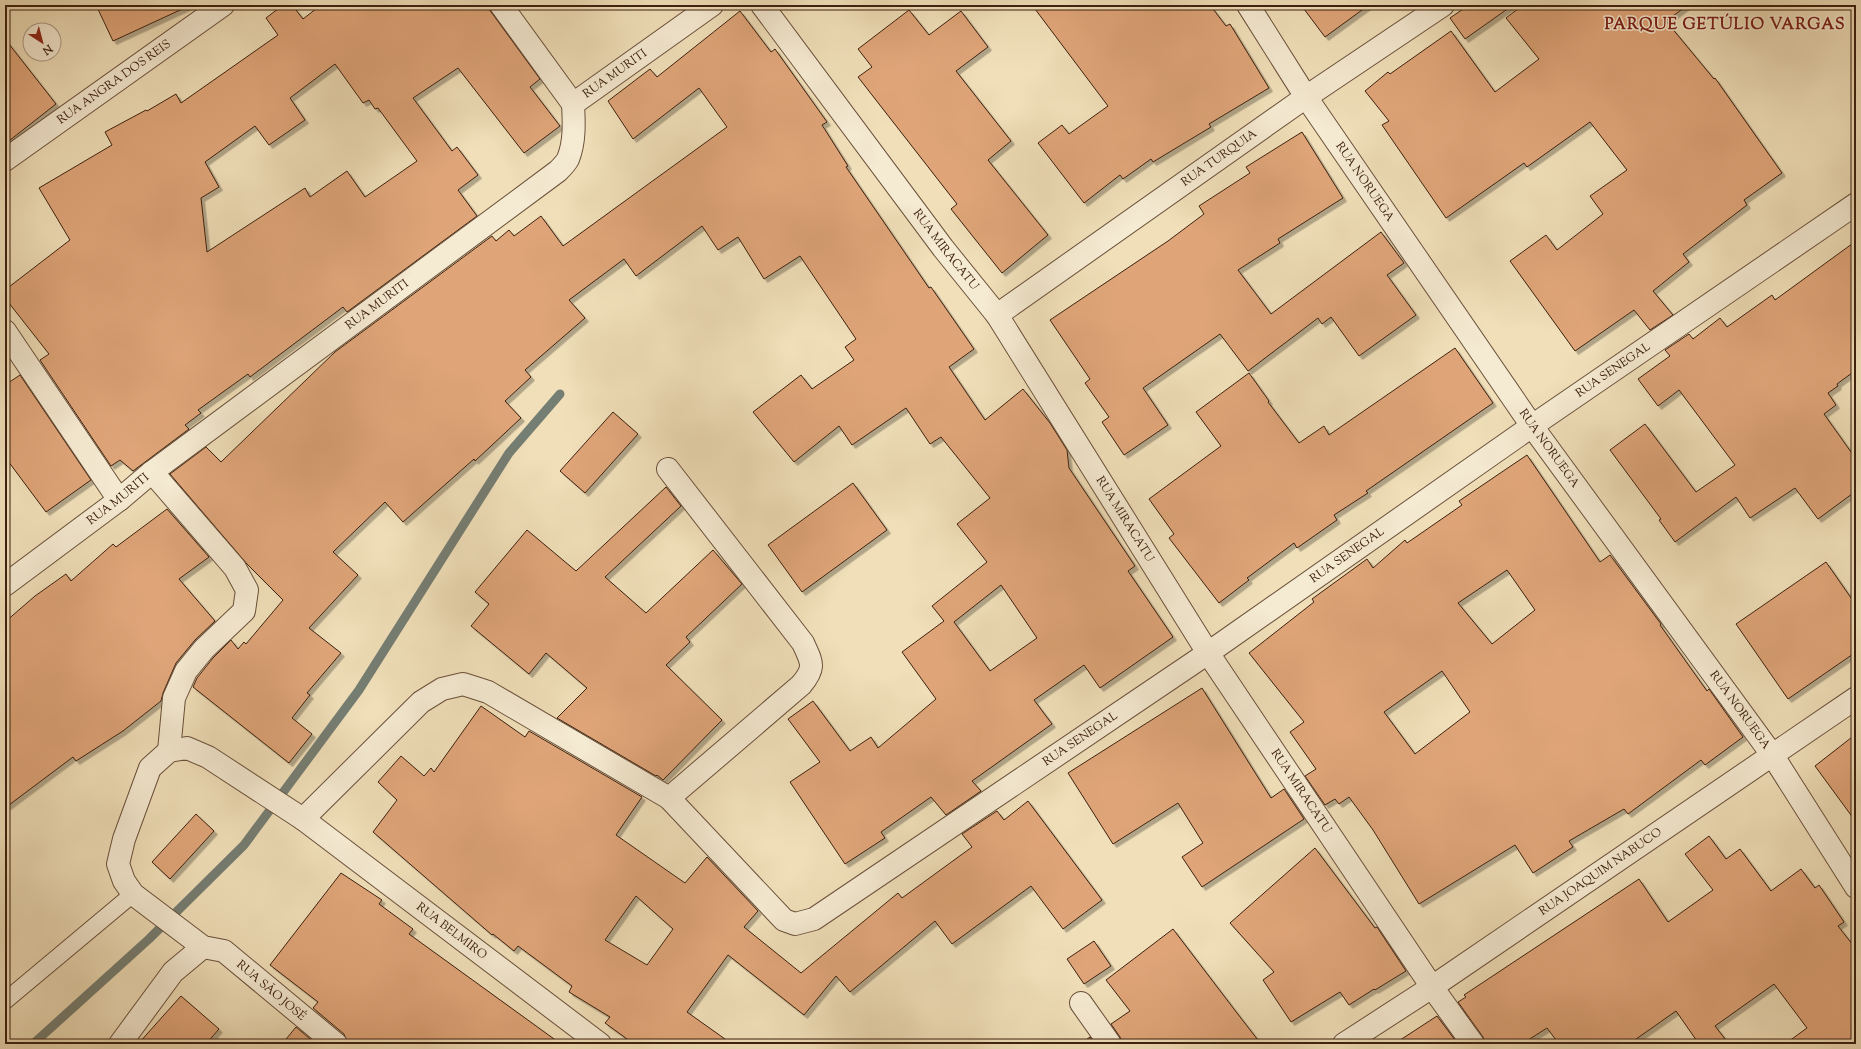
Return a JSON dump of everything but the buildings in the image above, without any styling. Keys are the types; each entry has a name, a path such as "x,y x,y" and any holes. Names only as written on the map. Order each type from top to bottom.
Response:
{"street":[{"name":"RUA ANGRA DOS REIS","path":"5,160 223,5"},
{"path":"501,5 573,104"},
{"name":"RUA MURITI","path":"5,585 119,500 152,472 558,171 568,160 572,143 574,126 573,104 712,5"},
{"name":"RUA MIRACATU","path":"762,5 943,248 997,315 1208,653 1432,987 1473,1044"},
{"name":"RUA NORUEGA","path":"1248,5 1306,97 1532,426 1773,756 1856,887"},
{"name":"RUA TURQUIA","path":"997,315 1306,97 1443,5"},
{"name":"RUA SENEGAL","path":"303,819 421,702 442,689 463,684 488,692 669,798 784,920 795,924 814,919 1208,653 1532,426 1856,204"},
{"path":"5,331 119,500"},
{"path":"668,469 803,643 812,662 811,673 801,685 669,798"},
{"path":"120,1044 173,972 203,947 133,894 124,881 118,864 124,839 150,768 169,751 174,698 186,670 204,649 244,611 246,590 235,568 152,472"},
{"name":"RUA JOAQUIM NABUCO","path":"1344,1044 1432,987 1856,698"},
{"name":"RUA BELMIRO","path":"169,751 187,748 208,757 303,819 600,1044"},
{"name":"RUA SÃO JOSÉ","path":"203,947 224,951 336,1044"},
{"path":"1081,1003 1110,1044"}],"lane":[{"path":"5,1001 133,894"}],"waterway":[{"path":"33,1044 149,939 244,845 359,690 509,453 560,394"}],"district":[{"name":"PARQUE GETÚLIO VARGAS","path":"1725,25"}]}
